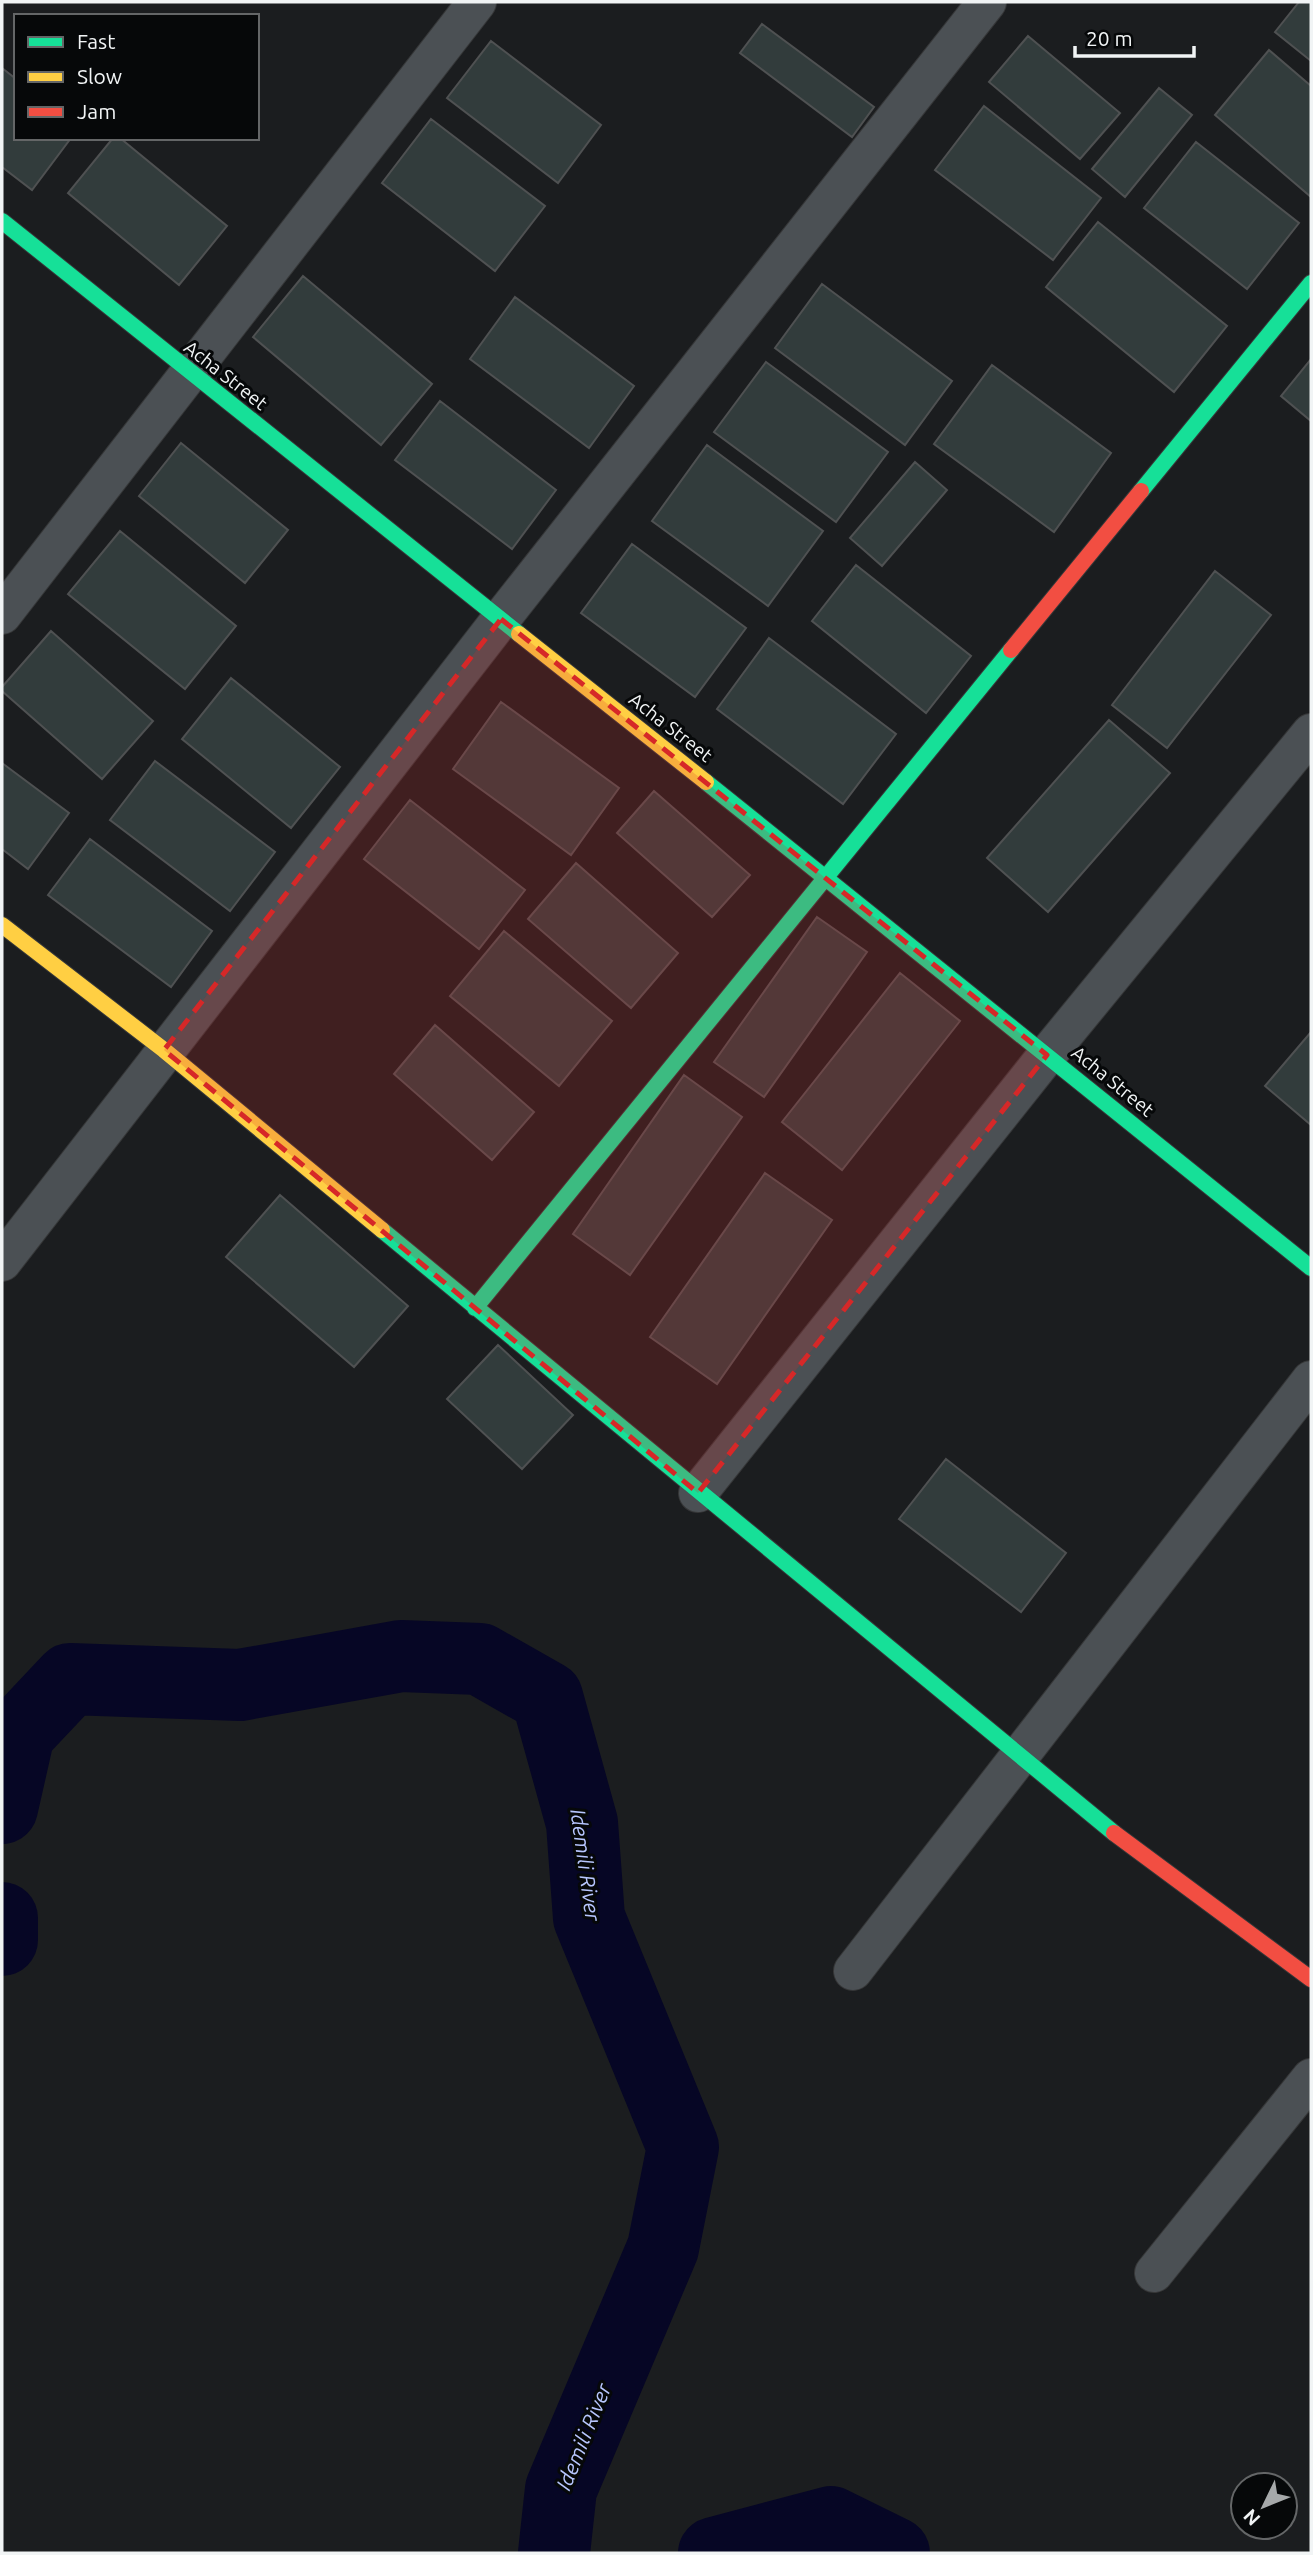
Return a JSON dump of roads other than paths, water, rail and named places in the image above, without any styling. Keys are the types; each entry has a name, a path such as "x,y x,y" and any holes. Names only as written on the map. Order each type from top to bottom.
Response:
{"street":[{"path":"2,615 477,2"},
{"path":"2,1262 501,619 987,2"},
{"name":"Acha Street","path":"2,221 826,877 1311,1268"},
{"path":"475,1308 1311,283"},
{"path":"698,1493 1047,1055 1311,733"},
{"path":"2,925 164,1051 1135,1850 1311,1979"},
{"path":"853,1971 1311,1380"},
{"path":"1154,2273 1311,2078"}],"waterway":[{"name":"Idemili River","path":"2,1808 19,1733 70,1679 240,1685 401,1656 480,1659 547,1697 582,1823 589,1918 683,2147 663,2248 561,2489 554,2553"},
{"name":"Idemili River","path":"2,1918 2,1940"},
{"name":"Idemili River","path":"714,2553 831,2522 894,2553"}]}
